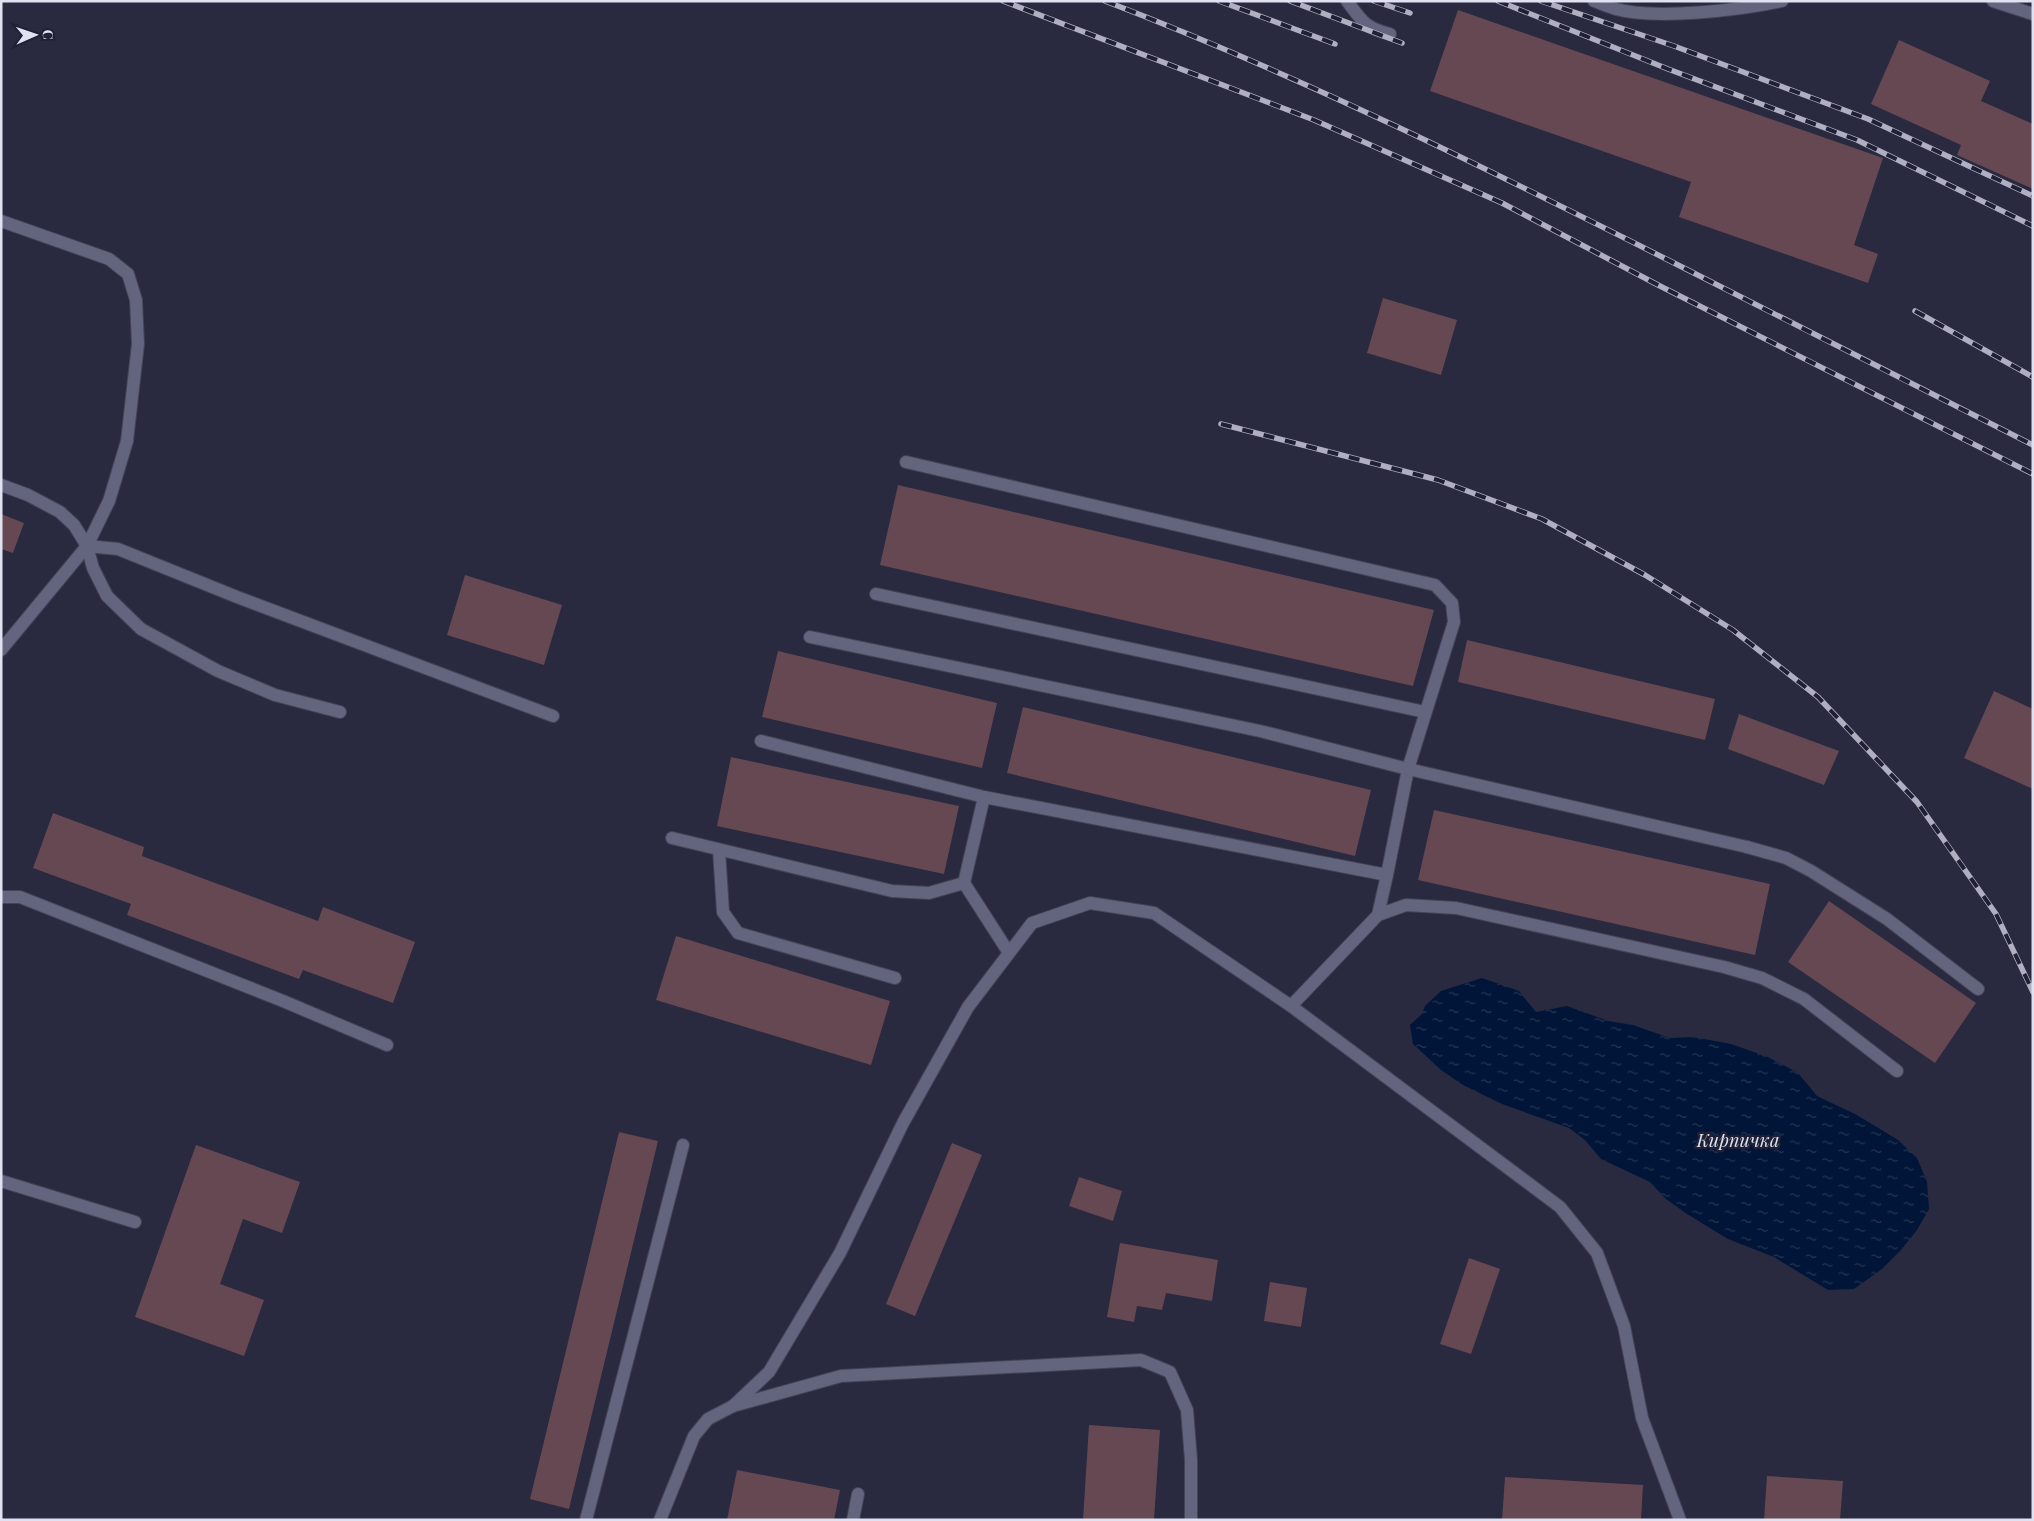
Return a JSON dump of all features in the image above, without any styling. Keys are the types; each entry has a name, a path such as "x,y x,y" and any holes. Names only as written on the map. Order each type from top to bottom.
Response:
{"street":[{"path":"1347,1 1372,30 1390,34"},
{"path":"1594,1 1617,10 1655,14 1740,8 1782,1"},
{"path":"1993,1 2033,14"},
{"path":"1,221 109,259 128,274 136,300 138,344 127,441 109,501 87,546 1,650"},
{"path":"906,462 1435,585 1452,603 1454,622 1408,769 1378,915"},
{"path":"1,485 28,495 60,512 74,525 87,546 93,568 107,596 141,629 218,671 275,695 340,712"},
{"path":"87,546 118,549 255,604 552,716"},
{"path":"876,594 1425,712"},
{"path":"810,637 1260,731 1408,769 1747,846 1786,858 1812,871 1887,919 1978,989"},
{"path":"762,741 984,797 1387,875"},
{"path":"984,797 964,882 1009,953"},
{"path":"672,838 892,891 929,893 964,882"},
{"path":"719,850 723,912 738,933 895,978"},
{"path":"1,897 20,897 283,1001 387,1045"},
{"path":"733,1406 769,1372 840,1253 903,1123 968,1007 1032,923 1090,903 1154,912 1291,1006 1560,1207 1597,1253 1624,1326 1642,1418 1680,1520"},
{"path":"1291,1006 1378,915 1406,905 1456,908 1724,967 1762,978 1804,999 1897,1072"},
{"path":"586,1520 683,1145"},
{"path":"1,1180 134,1222"},
{"path":"660,1520 694,1436 708,1419 733,1406 841,1376 1141,1360 1170,1372 1186,1410 1191,1460 1192,1520"},
{"path":"853,1520 858,1494"}],"water":[{"name":"Кирпичка","path":"1482,978 1519,991 1536,1012 1567,1006 1608,1021 1633,1025 1670,1038 1693,1037 1731,1044 1768,1057 1798,1073 1817,1096 1857,1115 1898,1140 1917,1158 1927,1182 1929,1209 1917,1230 1901,1250 1882,1269 1854,1289 1828,1290 1774,1257 1728,1239 1666,1199 1650,1182 1601,1159 1585,1140 1569,1128 1502,1104 1463,1085 1441,1070 1413,1044 1410,1025 1422,1014 1425,1006 1441,991"}],"building":[{"path":"1458,10 1883,158 1854,245 1878,254 1868,283 1679,217 1691,182 1430,91"},
{"path":"1899,40 1990,81 1981,101 2033,124 2033,189 1957,155 1961,145 1871,104"},
{"path":"1383,298 1457,320 1441,375 1367,353"},
{"path":"898,485 1434,610 1413,686 880,565"},
{"path":"1,514 24,523 13,553 1,549"},
{"path":"465,575 562,605 544,665 447,635"},
{"path":"1467,640 1715,699 1705,740 1458,682"},
{"path":"778,651 997,703 982,768 762,717"},
{"path":"1994,691 2033,709 2033,789 1964,758"},
{"path":"1023,707 1371,790 1355,856 1007,773"},
{"path":"1739,714 1839,751 1824,785 1728,749"},
{"path":"731,757 959,806 944,874 717,826"},
{"path":"1434,810 1770,884 1755,955 1418,880"},
{"path":"53,813 144,847 142,856 318,921 323,907 415,942 393,1003 303,970 299,979 127,915 131,904 33,868"},
{"path":"1829,901 1976,1003 1935,1063 1788,962"},
{"path":"676,936 890,1001 871,1065 656,1000"},
{"path":"619,1132 658,1141 569,1509 530,1499"},
{"path":"952,1143 982,1155 915,1316 886,1304"},
{"path":"196,1145 300,1182 282,1233 243,1219 220,1284 264,1300 244,1356 135,1317"},
{"path":"1079,1177 1122,1191 1113,1221 1069,1206"},
{"path":"1120,1243 1218,1260 1212,1301 1166,1293 1162,1310 1137,1306 1134,1322 1107,1317"},
{"path":"1469,1258 1500,1269 1471,1354 1440,1344"},
{"path":"1270,1282 1307,1288 1301,1327 1264,1321"},
{"path":"1089,1425 1160,1430 1154,1520 1083,1520"},
{"path":"737,1470 840,1490 834,1520 727,1520"},
{"path":"1767,1476 1843,1481 1840,1520 1764,1520"},
{"path":"1505,1477 1643,1485 1641,1520 1502,1520"}],"railway":[{"path":"1003,1 1314,120 1502,203 1658,285 2033,474"},
{"path":"1105,1 1323,92 1466,159 2033,445"},
{"path":"1219,1 1335,44"},
{"path":"1290,1 1402,43"},
{"path":"1374,1 1410,13"},
{"path":"1498,1 1668,69 1857,140 2033,226"},
{"path":"1541,1 1674,46 1868,119 2033,196"},
{"path":"1915,311 2033,377"},
{"path":"1221,424 1438,480 1542,519 1645,575 1733,630 1818,697 1917,802 1996,914 2033,992"}]}
